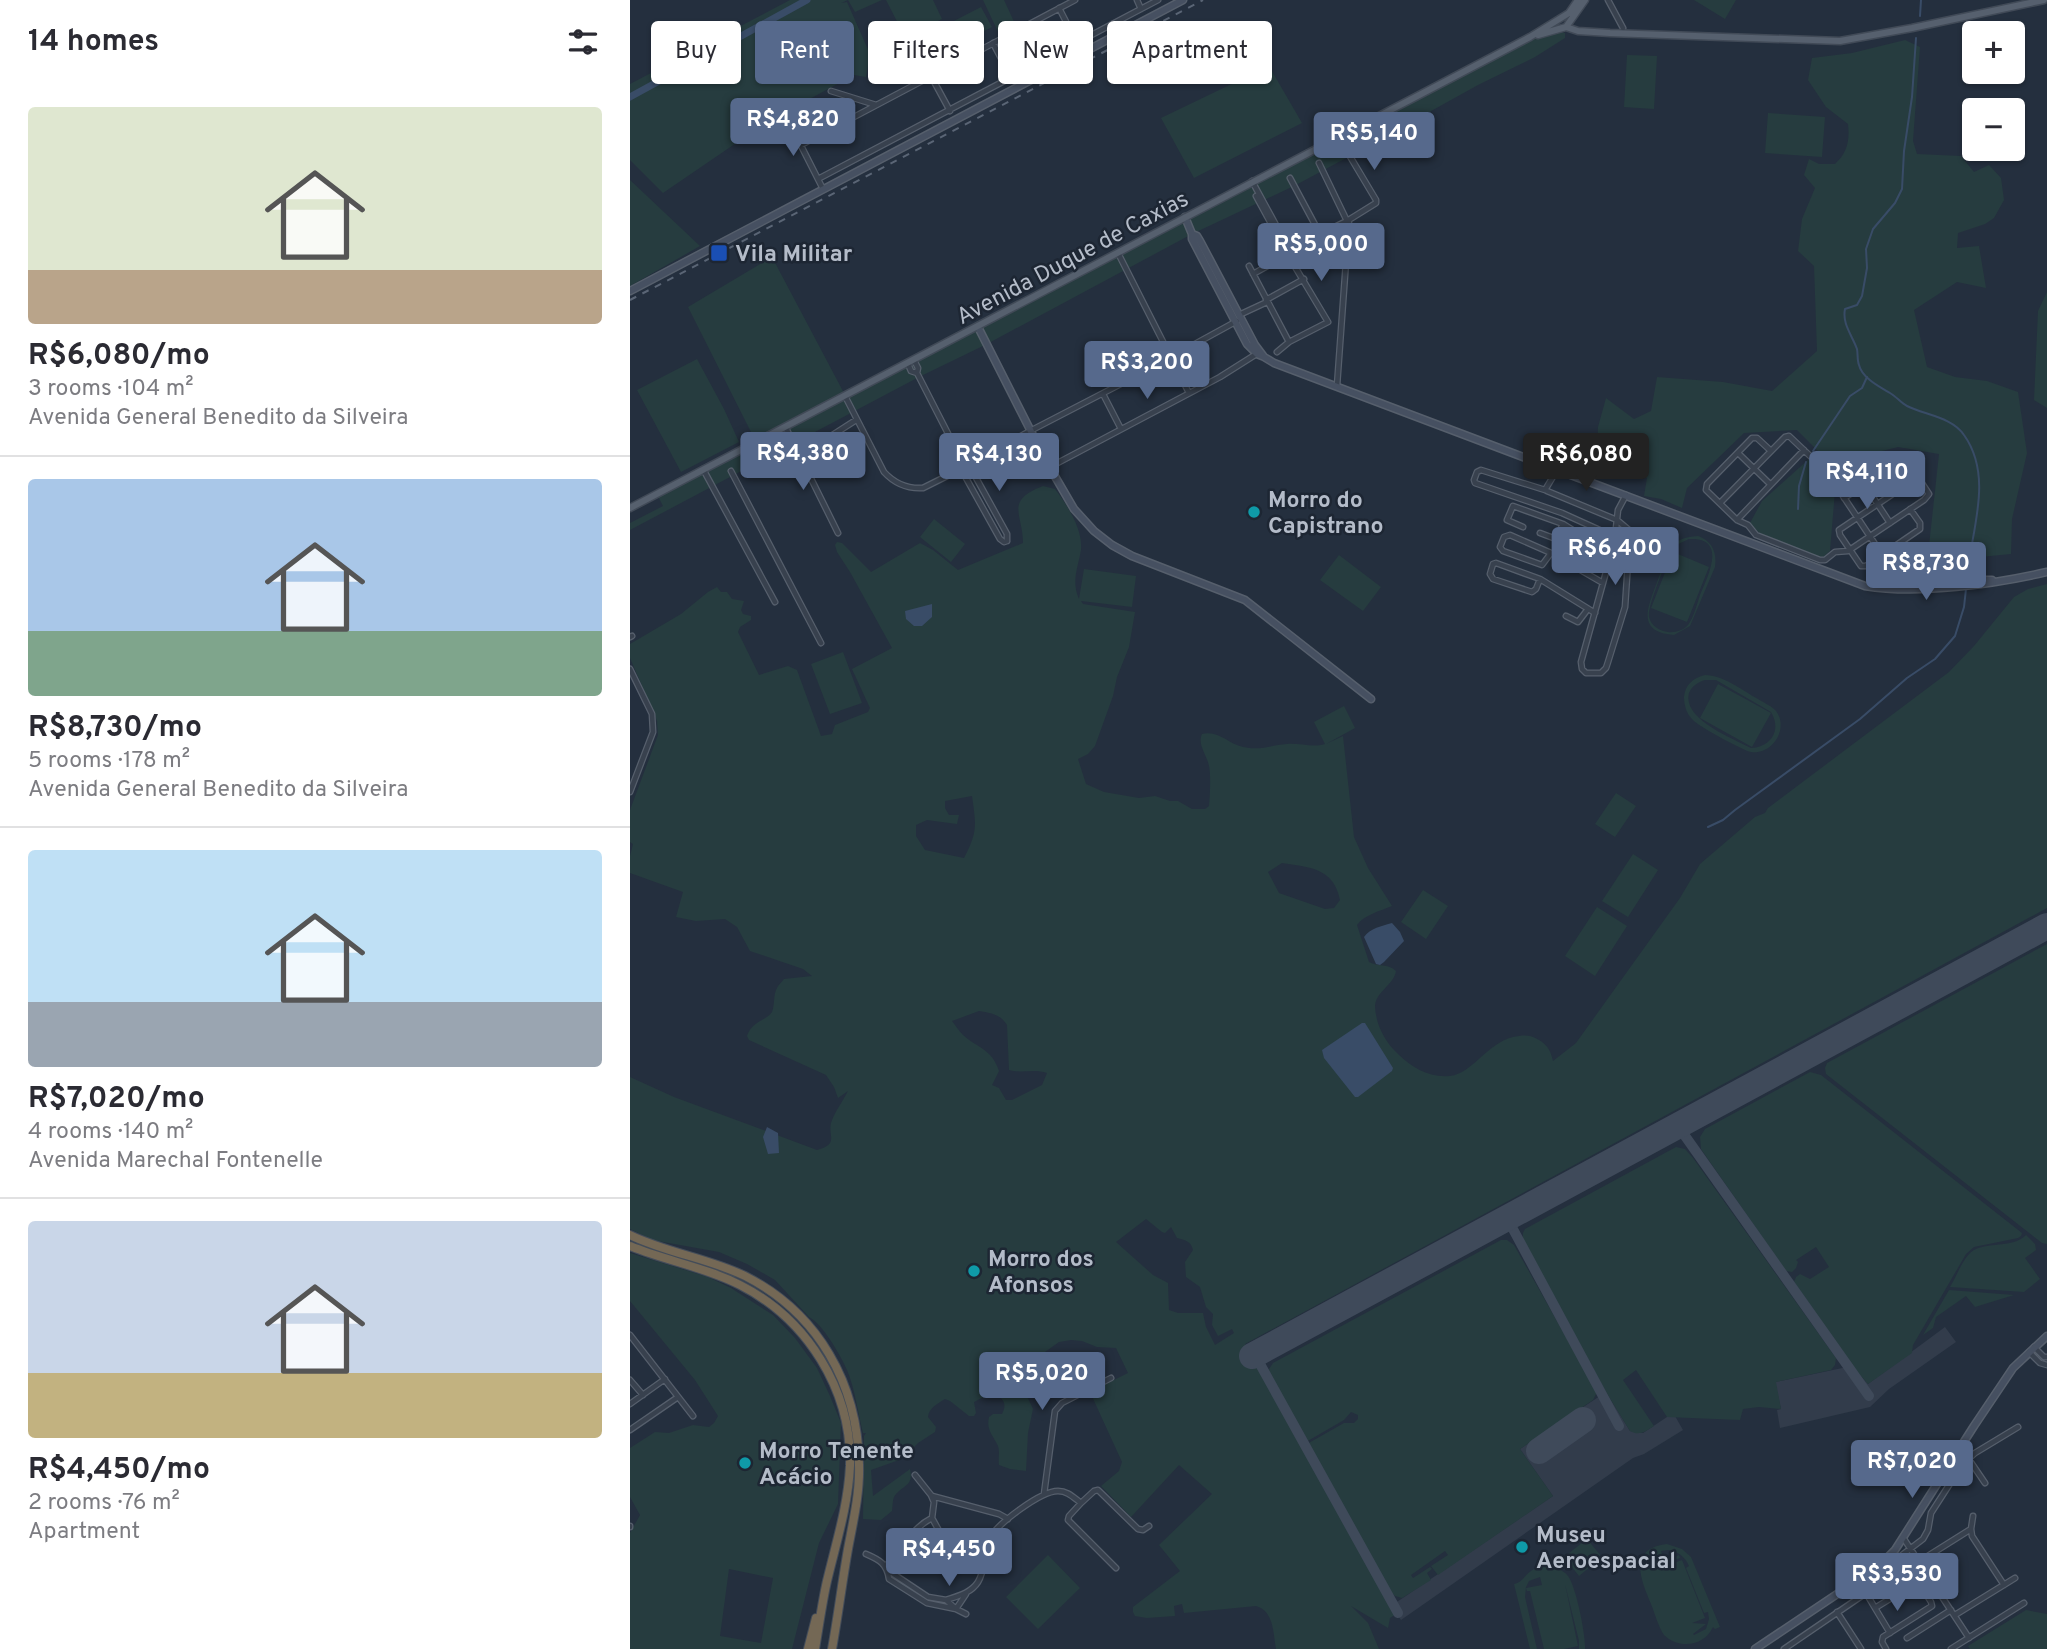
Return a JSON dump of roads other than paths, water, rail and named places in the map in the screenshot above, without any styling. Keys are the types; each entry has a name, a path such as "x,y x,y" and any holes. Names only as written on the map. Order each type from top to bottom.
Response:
{"highway":[{"path":"630,1235 657,1247 728,1269 766,1288 808,1325 834,1360 849,1397 859,1464 834,1649"},
{"path":"630,1246 719,1276 757,1294 790,1321 822,1361 846,1422 850,1464 845,1508 815,1649"},
{"path":"808,1649 824,1598"}],"main road":[{"path":"630,291 1181,0"},
{"name":"Avenida Duque de Caxias","path":"630,508 1530,37 1569,13 1578,0"},
{"path":"1566,27 1585,0"},
{"path":"1566,27 1577,31 1610,33 1840,41 2044,0"},
{"path":"1567,35 1569,13"},
{"name":"Avenida Duque de Caxias","path":"1530,37 1566,27"},
{"path":"1185,217 1192,234 1200,241 1238,319 1262,356 1674,515 1870,587 1897,588 1998,581 2047,572"},
{"path":"978,327 1050,467 1074,509 1094,531 1112,545 1132,555 1245,600 1371,699"},
{"path":"1755,1649 1879,1566 1904,1539 1973,1426 2013,1368 2047,1336"}],"street":[{"path":"1056,0 1056,9 1063,21"},
{"path":"984,48 1074,0"},
{"path":"1137,0 1141,9"},
{"path":"1093,34 1158,0"},
{"path":"1608,0 1623,28"},
{"path":"993,43 998,52"},
{"path":"801,145 916,84"},
{"path":"936,84 960,119"},
{"path":"818,179 1002,84"},
{"path":"831,91 877,105"},
{"path":"786,116 823,190"},
{"path":"1253,274 1374,206 1376,200 1345,148"},
{"path":"1319,163 1348,220 1336,386"},
{"path":"1290,178 1320,234"},
{"path":"1252,181 1257,195 1328,322 1289,342 1277,352"},
{"path":"1118,253 1189,393"},
{"path":"1250,266 1289,342"},
{"path":"845,396 884,472 892,481 916,488 929,486 1171,357 1304,279"},
{"path":"1050,467 1262,356"},
{"path":"911,362 918,368 917,373 960,457 969,465 1007,534 1007,541 1000,539 961,469 960,457"},
{"path":"1103,394 1121,429"},
{"path":"796,449 828,438 856,420"},
{"path":"786,428 838,533"},
{"path":"1720,503 1788,436 1827,472 1883,556 1897,588"},
{"path":"1771,451 1754,438 1706,485 1707,491 1760,538 1820,560 1835,552 1850,550 1928,495 1908,461 1903,460 1844,498"},
{"path":"1737,520 1804,450"},
{"path":"1738,453 1770,484"},
{"path":"703,469 775,602"},
{"path":"1615,537 1562,513 1475,483 1477,472 1481,470 1546,490 1617,520 1636,536 1662,548"},
{"path":"1546,490 1557,470"},
{"path":"732,471 821,643"},
{"path":"1910,509 1920,523 1920,529 1883,556 1862,567 1839,530 1918,477"},
{"path":"1865,485 1890,523"},
{"path":"1626,495 1620,504 1611,554 1581,662 1586,673 1601,673 1606,668 1625,607 1629,562 1636,536"},
{"path":"981,505 989,502"},
{"path":"1522,527 1507,520 1513,506 1563,524 1611,554"},
{"path":"1556,539 1563,524"},
{"path":"1540,533 1556,539 1570,549"},
{"path":"1551,553 1542,565 1503,551 1500,547 1504,537 1510,535 1551,553 1603,583"},
{"path":"1883,556 1903,579 1897,588"},
{"path":"1539,579 1532,592 1493,579 1490,574 1493,564 1496,563 1539,579 1595,613"},
{"path":"1566,616 1578,622 1588,609"},
{"path":"630,669 652,714 653,732 630,792"},
{"path":"630,1335 693,1416"},
{"path":"2031,1349 2047,1360"},
{"path":"1044,1494 1055,1410 1062,1403 1111,1378"},
{"path":"630,1404 665,1379"},
{"path":"630,1380 643,1395"},
{"path":"630,1430 678,1397"},
{"path":"1786,1648 1866,1593 1902,1555 1923,1539 1928,1530 1931,1513 1968,1458 2018,1427"},
{"path":"1968,1458 1985,1483"},
{"path":"915,1475 931,1495 934,1502 932,1518 948,1547"},
{"path":"1116,1568 1069,1520 1069,1516 1098,1490 1138,1529 1143,1530 1149,1526"},
{"path":"866,1554 928,1597 946,1600 971,1590 979,1581 993,1533 1044,1494 1056,1491 1067,1493 1081,1503"},
{"path":"931,1495 999,1514 1008,1520"},
{"path":"1973,1516 1970,1529 1972,1536 2004,1585"},
{"path":"895,1562 901,1548 919,1527 932,1518"},
{"path":"1920,1561 1970,1529"},
{"path":"1904,1539 1969,1638"},
{"path":"887,1568 895,1562 948,1547 989,1540"},
{"path":"1886,1649 1882,1640 1932,1606 1902,1555"},
{"path":"887,1568 889,1579 927,1603 966,1614"},
{"path":"1907,1638 2015,1578"},
{"path":"1875,1608 1919,1581"},
{"path":"956,1609 966,1593"},
{"path":"1866,1593 1890,1633"},
{"path":"946,1600 956,1609"},
{"path":"1951,1649 2024,1603"},
{"path":"1838,1612 1861,1649"}],"water":[{"path":"932,604 932,617 922,626 914,626 906,619 905,611"},
{"path":"1392,923 1404,941 1384,962 1376,964 1364,937 1373,929"},
{"path":"1365,1023 1393,1068 1355,1097 1324,1058 1322,1050"},
{"path":"767,1127 778,1133 779,1153 768,1154 763,1137"}],"waterway":[{"path":"630,97 807,0"},
{"path":"1920,16 1921,0"},
{"path":"1916,38 1902,189 1895,203 1873,229 1866,249 1867,268 1862,296 1857,305 1845,309 1845,320 1857,349 1861,370 1867,378 1907,406 1953,424 1964,435 1973,451 1979,486 1967,576"},
{"path":"1813,451 1850,396 1862,388 1867,377"},
{"path":"1798,509 1799,486 1806,462"},
{"path":"1708,827 1723,820 1860,719 1907,678 1935,659 1955,636 1964,607 1966,589"}],"railway":[{"path":"630,300 1203,0"}],"place":[{"name":"Vila Militar","path":"719,253"},
{"name":"Morro do Capistrano","path":"1254,512"},
{"name":"Morro dos Afonsos","path":"974,1271"},
{"name":"Morro Tenente Acácio","path":"745,1463"},
{"name":"Museu Aeroespacial","path":"1522,1547"}]}
